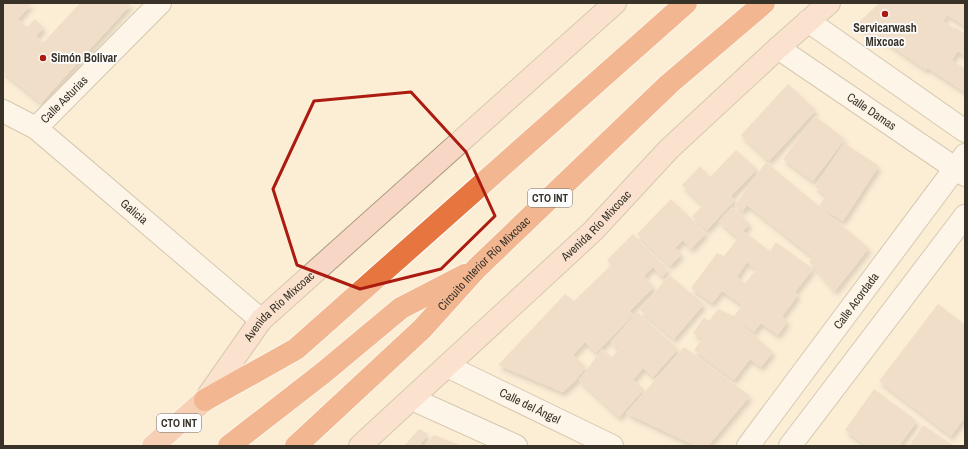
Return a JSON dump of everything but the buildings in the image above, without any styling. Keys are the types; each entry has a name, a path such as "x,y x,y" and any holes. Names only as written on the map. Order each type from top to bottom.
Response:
{"highway":[{"name":"CTO INT","path":"205,400 296,349 686,3"},
{"name":"Circuito Interior Río Mixcoac","path":"296,446 422,329 477,268 669,84 764,3"},
{"path":"229,446 401,308 477,268"}],"main road":[{"name":"Avenida Río Mixcoac","path":"154,446 205,400 261,320 615,3"},
{"name":"Avenida Río Mixcoac","path":"360,446 593,231 669,149 828,3"}],"street":[{"name":"Calle Asturias","path":"36,128 160,3"},
{"path":"808,21 965,131"},
{"name":"Calle Damas","path":"778,48 962,166"},
{"name":"Galicia","path":"3,111 36,128 261,320"},
{"name":"Calle Acordada","path":"748,446 962,166"},
{"path":"790,446 965,216"},
{"name":"Calle del Ángel","path":"447,366 612,446"},
{"path":"412,399 516,446"}],"highlighted area":[{"path":"411,92 466,152 495,216 441,269 360,289 297,265 273,189 314,101"}],"place":[{"name":"Servicarwash Mixcoac","path":"885,14"},
{"name":"Simón Bolivar","path":"43,58"}]}
